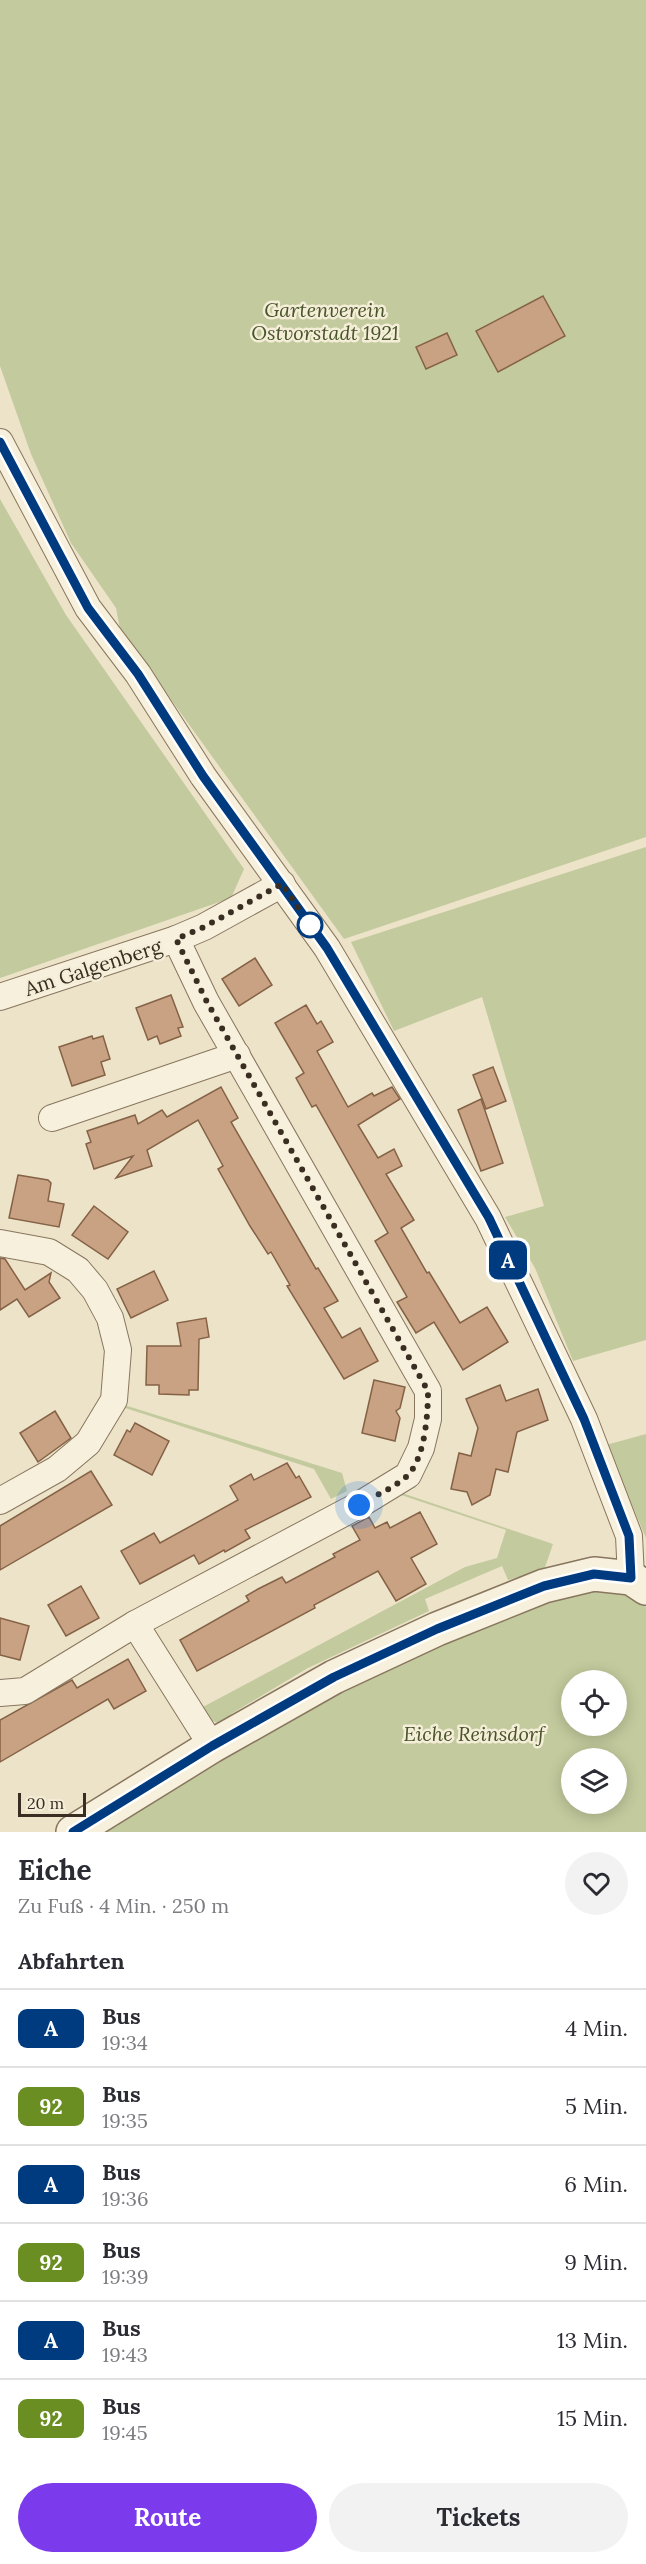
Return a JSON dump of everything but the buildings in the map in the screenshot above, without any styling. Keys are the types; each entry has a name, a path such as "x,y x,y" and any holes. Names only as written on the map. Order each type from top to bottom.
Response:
{"street":[{"path":"0,442 88,608 138,674 203,776 282,884 358,997 489,1218 584,1419 629,1536 638,1583 594,1574 515,1597 334,1677 212,1746 73,1832"},
{"name":"Am Galgenberg","path":"0,997 176,939 204,927 282,884"},
{"path":"0,1693 25,1690 135,1624 359,1505 408,1475 421,1448 428,1419 428,1391 237,1055 176,939"},
{"path":"52,1118 237,1055"},
{"path":"0,1243 50,1252 78,1270 95,1290 110,1318 118,1350 114,1400 88,1443 57,1469 0,1502"},
{"path":"135,1624 212,1746"}],"green space":[{"name":"Gartenverein Ostvorstadt 1921","path":"0,0 646,0 646,837 344,939 120,629 116,608 71,543 31,454 0,366"},
{"path":"0,499 66,615 244,869 231,898 0,978"},
{"path":"646,847 646,1340 573,1361 535,1268 505,1217 544,1206 482,997 394,1031 351,942"},
{"path":"121,1404 342,1473 347,1491 331,1499 314,1469 119,1406"},
{"path":"646,1434 646,1538 606,1445"},
{"path":"398,1494 405,1494 553,1544 544,1570 508,1580 502,1566 425,1599 429,1611 308,1668 231,1714 234,1720 219,1723 211,1720 201,1708 465,1567 497,1558 506,1530"},
{"name":"Eiche Reinsdorf","path":"590,1590 627,1596 646,1607 646,1832 105,1832 278,1724 398,1658 460,1630 524,1607"}],"bus line":[{"name":"A","path":"0,442 37,516 88,608 138,674 203,776 327,948 413,1087 489,1218 584,1419 629,1536 631,1578 594,1574 544,1586 437,1629 334,1677 212,1746 73,1832"}],"route":[{"path":"310,925 282,884 204,927 176,939 207,1002 428,1391 428,1419 421,1448 408,1475 359,1505"}]}
